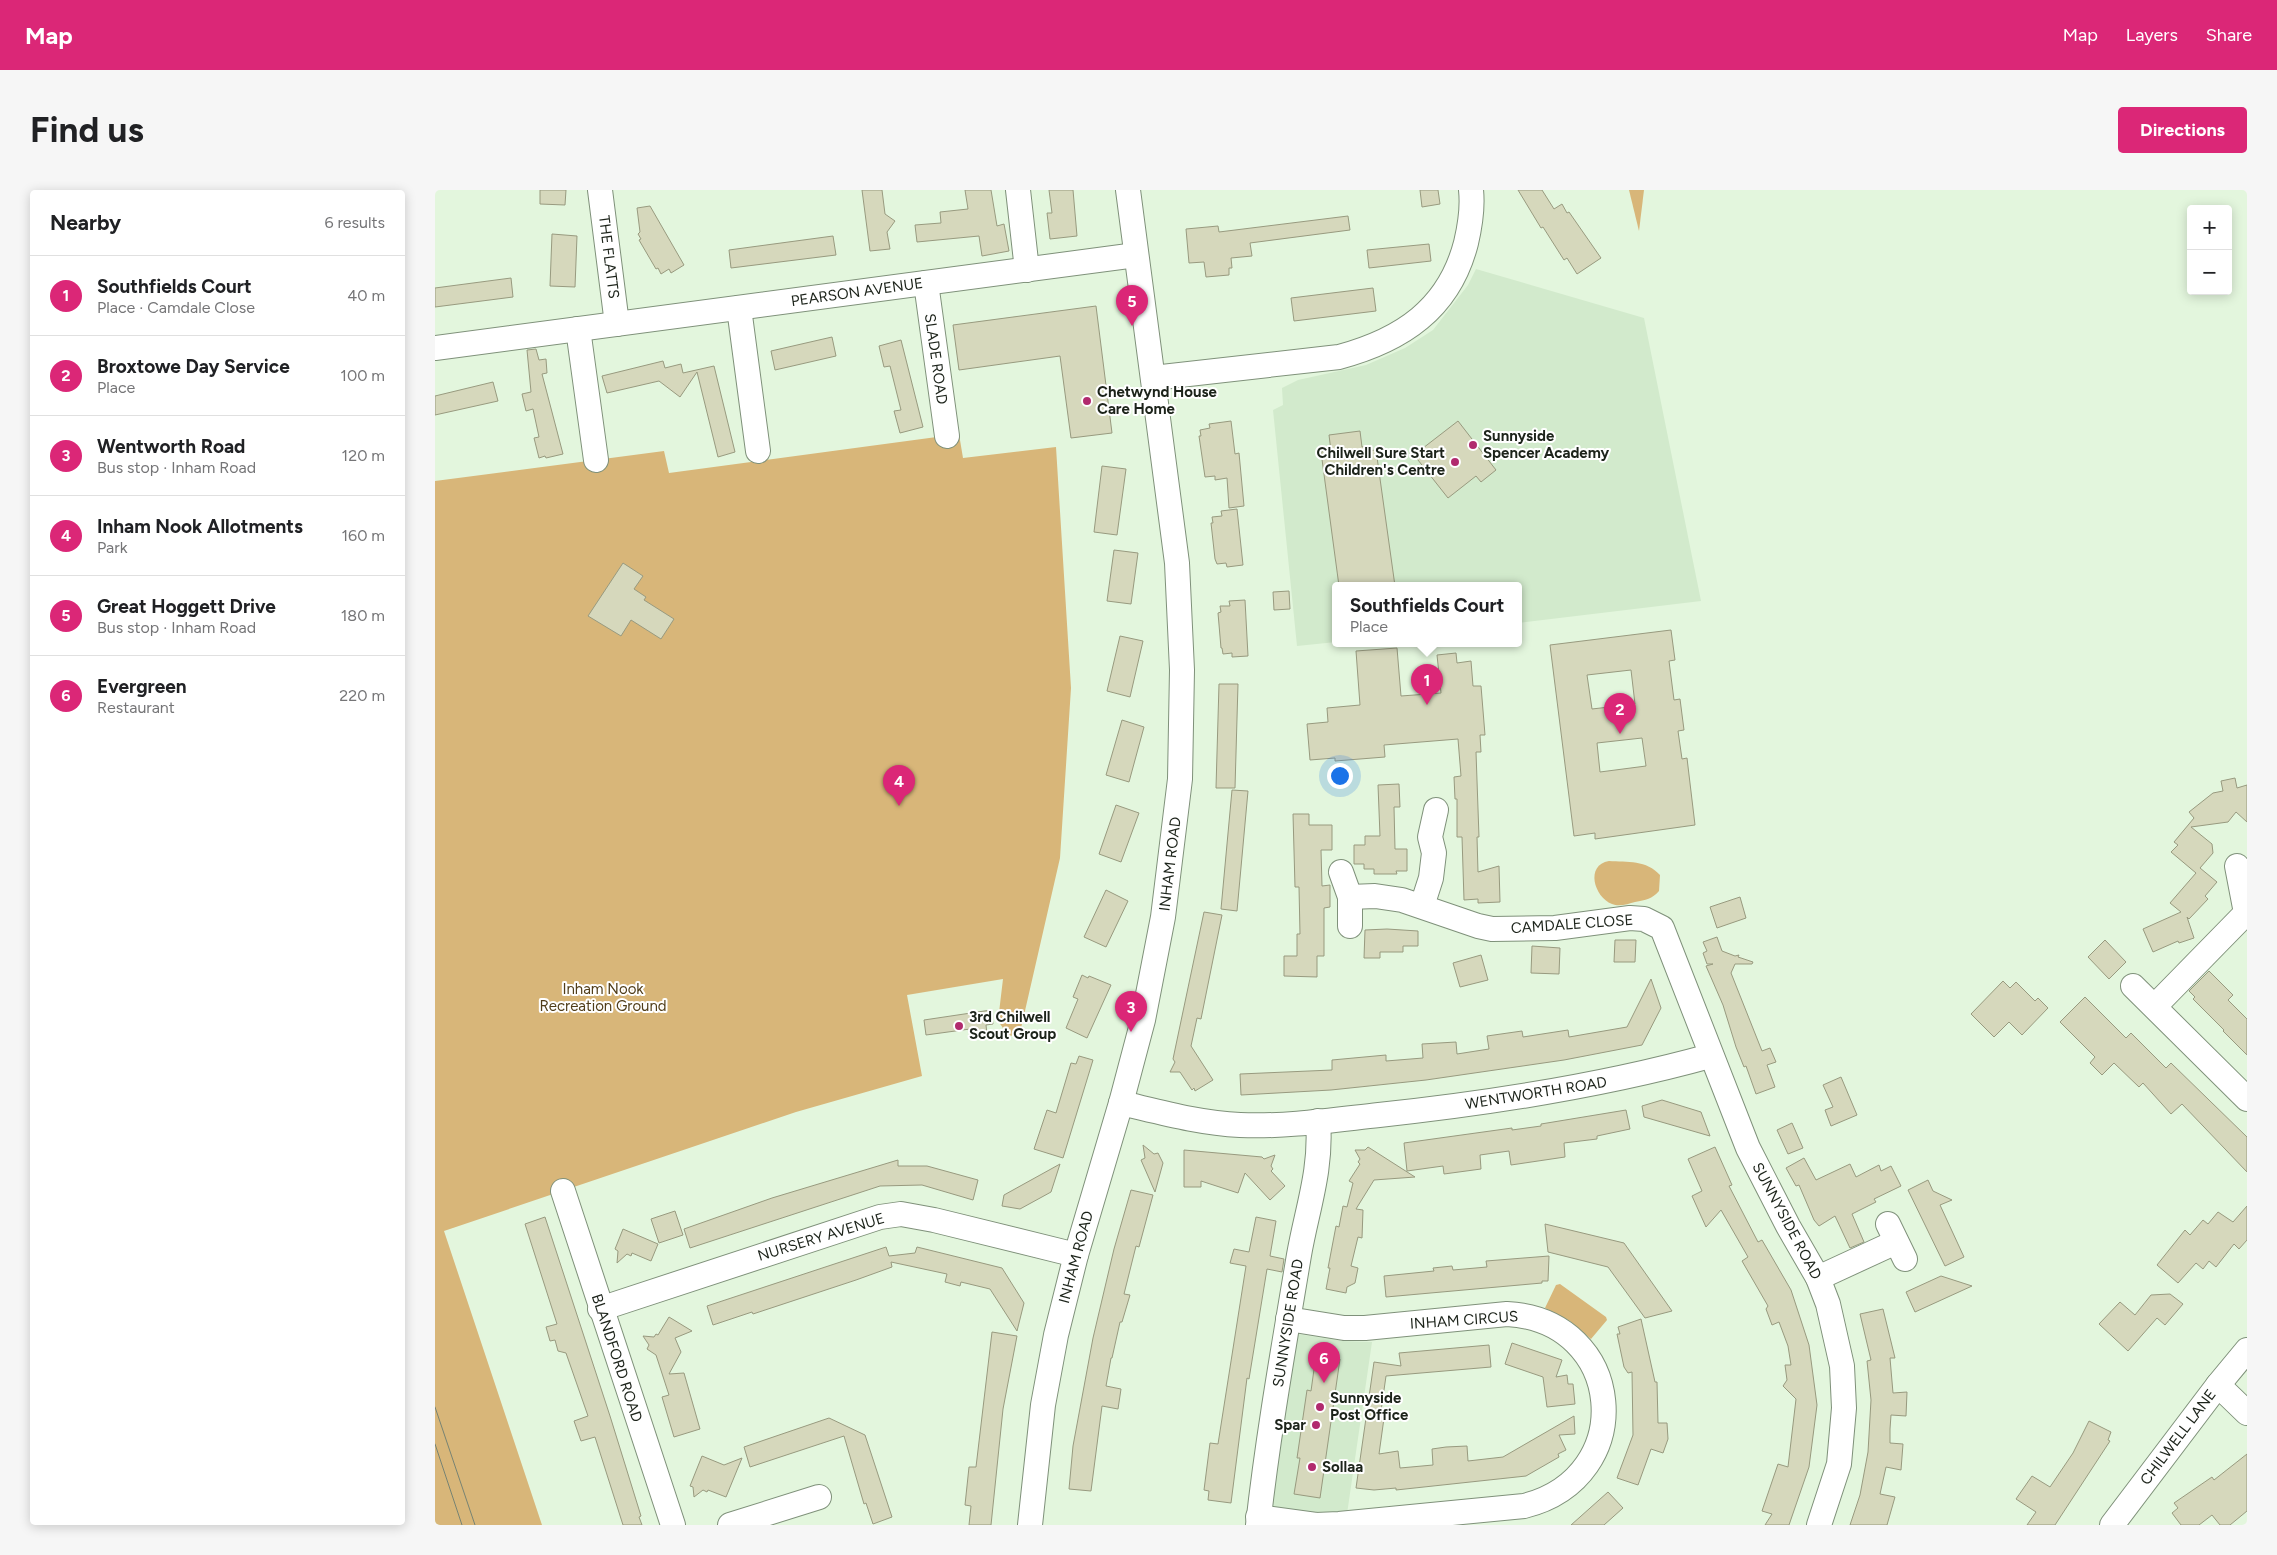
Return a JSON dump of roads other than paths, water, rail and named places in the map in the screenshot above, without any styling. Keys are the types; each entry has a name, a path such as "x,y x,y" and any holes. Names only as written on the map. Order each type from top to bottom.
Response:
{"street":[{"name":"THE FLATTS","path":"600,190 617,324"},
{"path":"1018,190 1027,270"},
{"name":"INHAM ROAD","path":"1030,1525 1043,1405 1056,1335 1076,1255 1121,1103 1143,1020 1158,947 1180,779 1182,670 1177,563 1129,190"},
{"path":"1153,378 1339,357 1365,350 1402,333 1429,311 1461,263 1469,230 1471,190"},
{"name":"PEARSON AVENUE","path":"435,348 1136,255"},
{"name":"SLADE ROAD","path":"926,283 947,436"},
{"path":"739,308 758,451"},
{"path":"578,329 596,460"},
{"path":"1422,906 1431,878 1434,853 1430,837 1436,810"},
{"path":"2155,1006 2247,913 2237,866"},
{"path":"1341,872 1350,898 1351,926"},
{"name":"CAMDALE CLOSE","path":"1350,898 1375,896 1402,900 1492,929 1555,928 1629,918 1644,919 1663,928"},
{"name":"SUNNYSIDE ROAD","path":"1663,928 1748,1148 1788,1226 1818,1278 1828,1304 1840,1353 1844,1379 1844,1408 1839,1464 1819,1525"},
{"path":"2133,986 2247,1099"},
{"name":"WENTWORTH ROAD","path":"1121,1103 1191,1119 1239,1125 1317,1121 1410,1112 1615,1081 1711,1056"},
{"name":"SUNNYSIDE ROAD","path":"1258,1521 1288,1319 1300,1251 1318,1171 1317,1121"},
{"name":"BLANDFORD ROAD","path":"563,1191 600,1309 673,1525"},
{"name":"NURSERY AVENUE","path":"600,1309 880,1217 901,1214 934,1220 1076,1255"},
{"path":"1818,1278 1896,1241"},
{"name":"INHAM CIRCUS","path":"1258,1521 1339,1524 1524,1506 1538,1503 1565,1488 1580,1475 1594,1454 1603,1426 1605,1411 1602,1391 1584,1352 1560,1329 1542,1320 1523,1315 1507,1314 1344,1328 1288,1319"},
{"name":"CHILWELL LANE","path":"2112,1525 2218,1385 2247,1350"},
{"path":"2218,1385 2247,1413"},
{"path":"731,1525 819,1497"}],"tram line":[{"path":"435,1407 475,1525"},
{"path":"435,1444 462,1525"}],"place":[{"name":"Great Hoggett Drive","path":"1132,326"},
{"name":"Chetwynd House Care Home","path":"1087,401"},
{"name":"Sunnyside Spencer Academy","path":"1473,445"},
{"name":"Chilwell Sure Start Children's Centre","path":"1455,462"},
{"name":"Southfields Court","path":"1427,705"},
{"name":"Broxtowe Day Service","path":"1620,734"},
{"name":"Inham Nook Allotments","path":"899,806"},
{"name":"3rd Chilwell Scout Group","path":"959,1026"},
{"name":"Wentworth Road","path":"1131,1032"},
{"name":"Evergreen","path":"1324,1383"},
{"name":"Sunnyside Post Office","path":"1320,1407"},
{"name":"Spar","path":"1316,1425"},
{"name":"Sollaa","path":"1312,1467"}],"park label":[{"name":"Inham Nook Recreation Ground","path":"603,998"}]}
